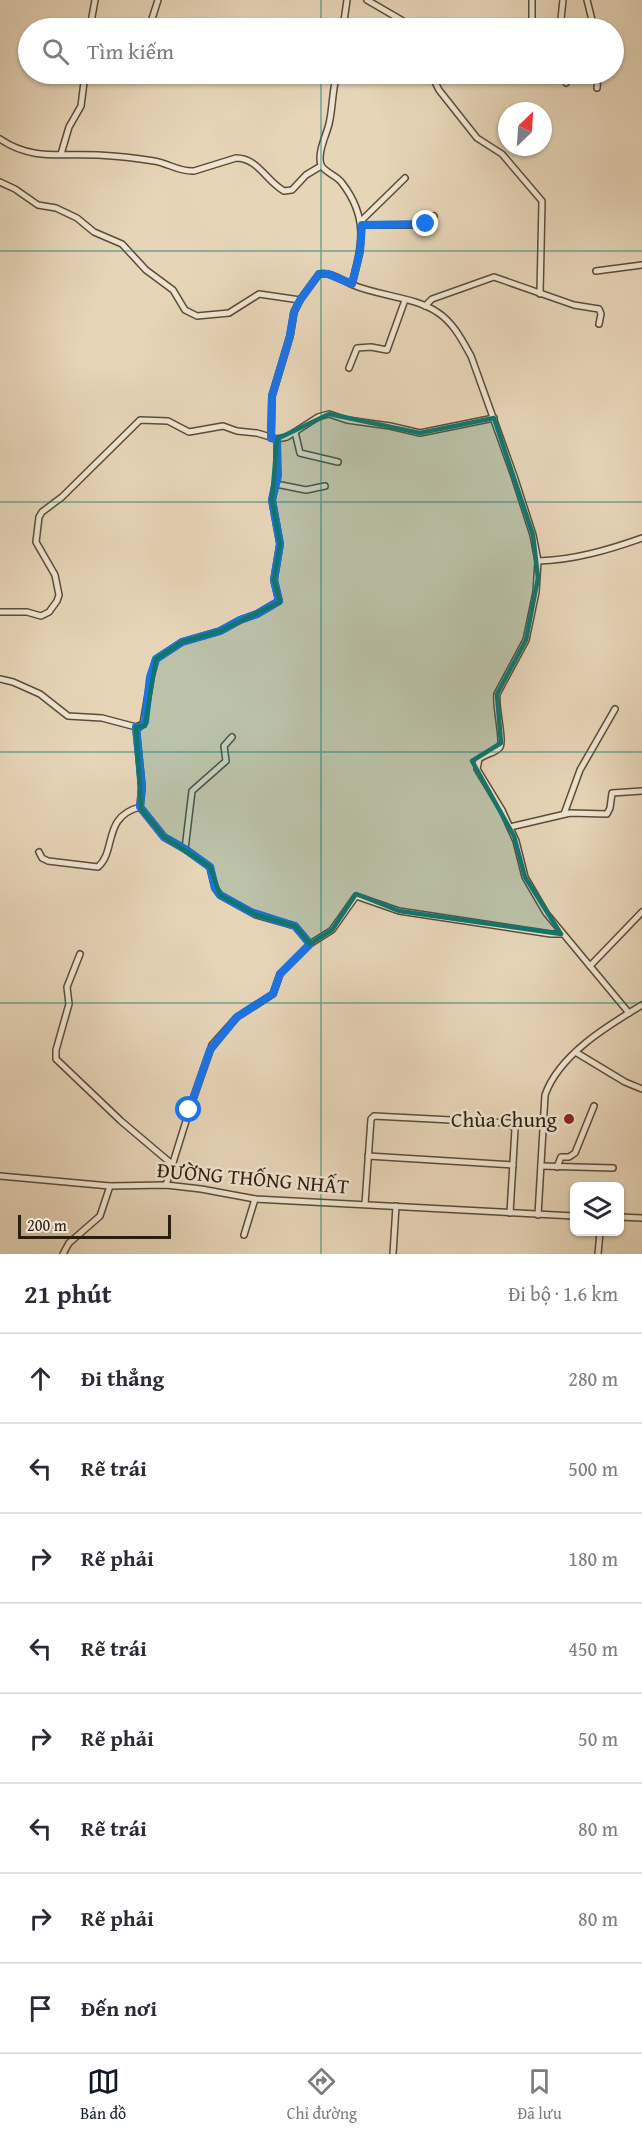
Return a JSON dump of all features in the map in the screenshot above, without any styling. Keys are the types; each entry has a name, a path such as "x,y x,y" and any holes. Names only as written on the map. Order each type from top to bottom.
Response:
{"street":[{"path":"92,18 95,0"},
{"path":"152,18 158,0"},
{"path":"344,18 347,0"},
{"path":"367,0 398,18"},
{"path":"532,0 532,18"},
{"path":"561,18 563,0"},
{"path":"587,0 592,18"},
{"path":"61,154 69,127 81,106 84,84"},
{"path":"321,166 322,148 335,84"},
{"path":"436,84 477,138 502,154 542,201 540,294"},
{"path":"597,84 597,88"},
{"path":"0,139 24,152 36,155 99,155 157,161 187,172 243,158 256,165 279,189 288,192 310,172 321,166"},
{"path":"321,166 344,184 361,223 360,252 352,284"},
{"path":"361,223 405,178"},
{"path":"0,182 38,205 56,208 77,218 94,232 122,244 146,270 173,290 185,310 197,316 229,313 259,294 300,300"},
{"path":"361,223 421,225 426,224 434,216"},
{"path":"596,271 642,265"},
{"path":"0,679 14,682 40,694 68,716 102,718 140,727 145,722 150,677 156,659 182,642 220,631 279,601 274,580 280,544 272,500 279,456 274,439 273,391 290,336 294,312 300,300 319,274 328,274 352,284 425,306 447,319 471,356 533,535 538,561 536,592 526,640 497,694 501,743 497,750 482,756 477,769 510,827 525,877 546,914 629,1013"},
{"path":"425,306 432,299 494,277 574,305 599,309 602,314 599,324"},
{"path":"349,368 357,348 375,347 387,350 405,300"},
{"path":"0,612 27,612 40,616 49,612 59,595 55,575 36,542 39,517 137,422 144,419 168,421 189,432 223,426 274,439 286,437 318,417 329,414 347,420 395,426 420,433 494,418"},
{"path":"295,432 300,453 338,462"},
{"path":"276,484 306,490 325,486"},
{"path":"538,561 561,560 601,552 642,538"},
{"path":"564,814 580,770 615,709"},
{"path":"136,727 142,787 140,807 164,837 210,867 215,888 220,895 251,912 295,926 310,944"},
{"path":"185,849 192,791 226,761 224,746 232,737"},
{"path":"510,827 564,814 607,814 612,794 642,791"},
{"path":"39,852 42,858 48,861 98,867 104,858 116,822 135,808 140,807"},
{"path":"166,1185 212,1045 237,1017 273,994 280,974 310,944 332,930 356,896 399,911 551,934 561,933"},
{"path":"590,966 642,912"},
{"path":"80,954 67,987 69,1004 56,1050 56,1059 121,1121 173,1165"},
{"path":"538,1215 545,1095 554,1075 599,1033 642,1005"},
{"path":"577,1053 625,1082 642,1089"},
{"path":"557,1167 561,1156 569,1157 575,1153 594,1106"},
{"path":"364,1204 371,1119 374,1116 509,1123 516,1129 510,1214"},
{"path":"368,1156 513,1165"},
{"path":"541,1166 613,1168"},
{"name":"ĐƯỜNG THỐNG NHẤT","path":"0,1176 110,1186 166,1185 255,1199 570,1216"},
{"path":"63,1254 69,1243 100,1216 110,1186"},
{"path":"244,1236 255,1199"},
{"path":"393,1254 396,1206"},
{"path":"624,1217 642,1218"},
{"path":"598,1254 600,1236"}],"highlighted area":[{"path":"329,414 420,433 494,418 533,535 538,578 526,640 497,694 501,743 472,761 514,836 525,877 561,934 399,911 356,894 332,930 310,944 295,926 256,915 220,895 210,867 164,837 141,809 136,727 145,726 156,659 182,642 220,631 280,602 274,580 280,544 272,500 277,439"}],"place":[{"name":"Chùa Chung","path":"569,1119"}],"route":[{"path":"189,1110 215,1041 232,1021 273,994 280,974 310,944 299,929 290,923 256,915 220,895 215,888 210,867 161,834 140,807 142,787 136,727 140,727 145,722 150,677 156,659 182,642 220,631 279,601 274,580 280,544 272,500 279,456 277,440 271,438 272,396 298,303 319,274 328,274 352,284 360,252 362,225 426,224"}]}
